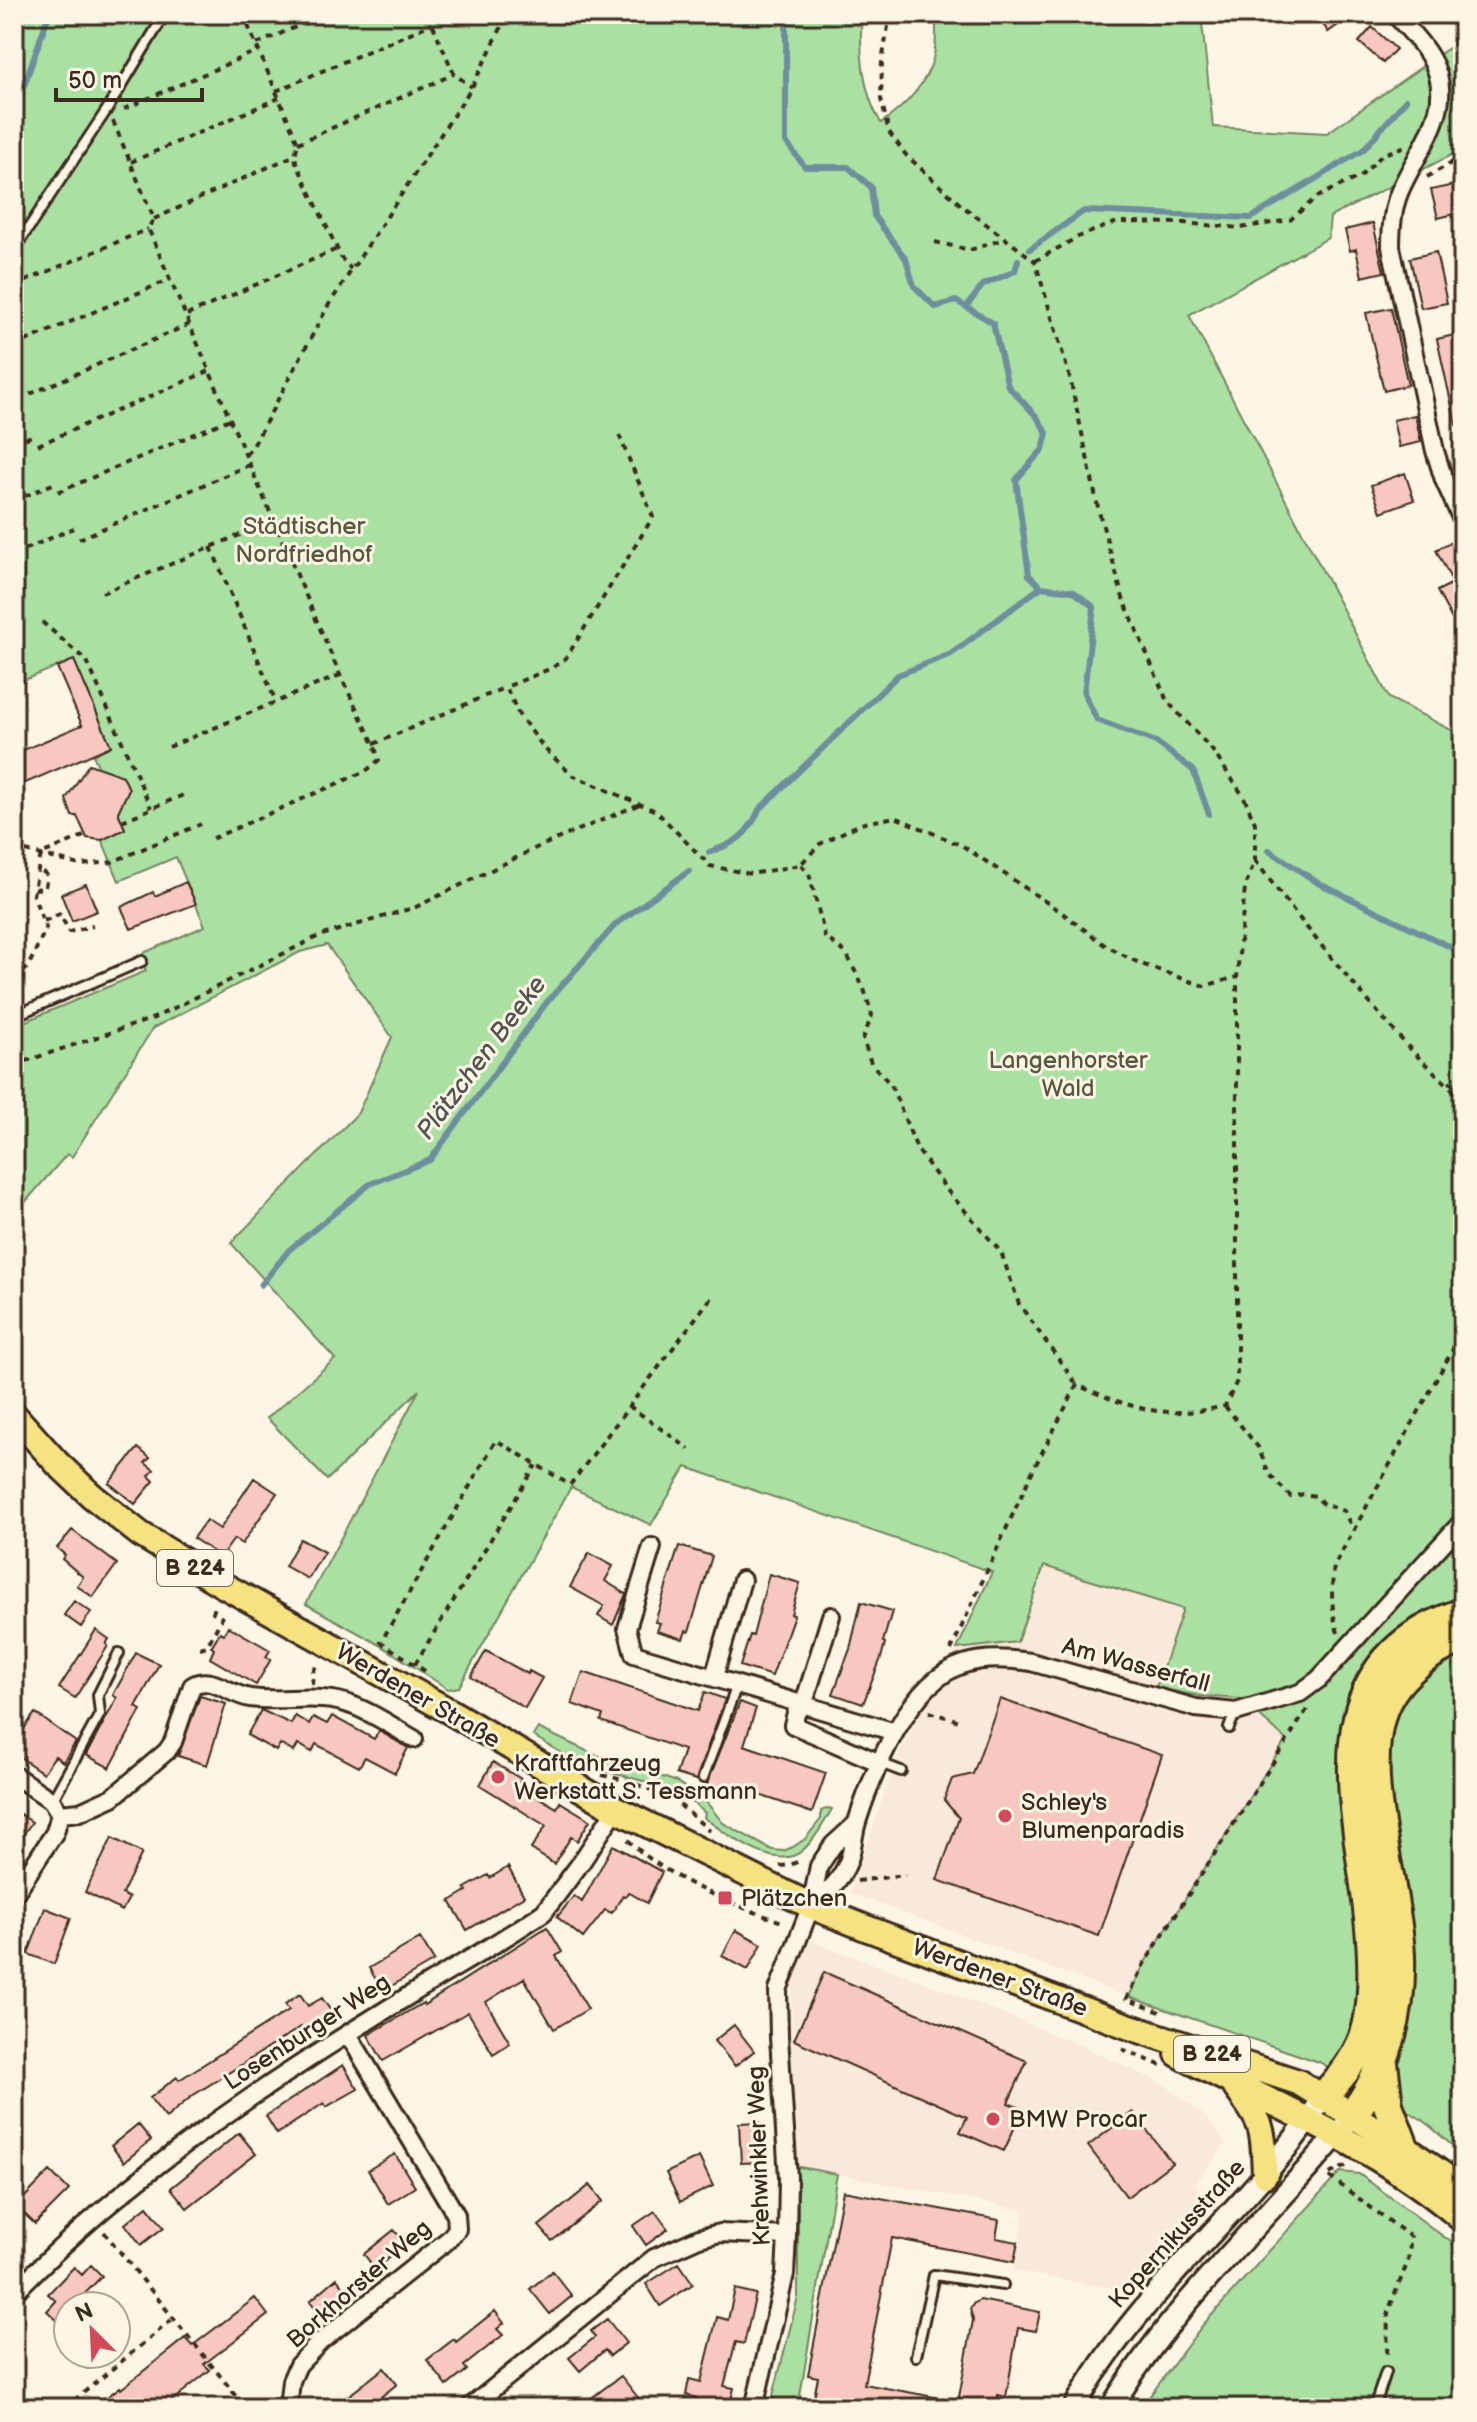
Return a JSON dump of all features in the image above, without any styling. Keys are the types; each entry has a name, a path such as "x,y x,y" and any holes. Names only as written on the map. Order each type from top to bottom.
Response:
{"highway":[{"path":"1315,2109 1351,2064 1365,2035 1373,1987 1371,1932 1354,1799 1352,1748 1363,1698 1376,1674 1405,1643 1430,1626 1463,1613"},
{"path":"1345,2125 1376,2081 1398,2004 1399,1935 1377,1790 1377,1735 1382,1713 1410,1671 1434,1651 1463,1638"},
{"path":"1383,2062 1388,2105 1404,2147"}],"main road":[{"name":"Werdener Straße","path":"22,1409 57,1463 140,1534 221,1584 449,1711 616,1809 811,1906 934,1955 1232,2083 1315,2109 1345,2125 1457,2199"},
{"name":"Werdener Straße","path":"1124,2037 1298,2082 1315,2109"},
{"path":"1232,2083 1258,2117 1263,2129 1265,2175"},
{"name":"Werdener Straße","path":"1345,2125 1404,2147 1457,2199"}],"street":[{"path":"1395,14 1431,58 1441,87 1441,102 1429,136 1399,194 1391,226 1395,269 1439,465 1463,522"},
{"name":"Am Wasserfall","path":"811,1906 841,1877 850,1856 856,1824 895,1732 914,1703 939,1676 960,1665 982,1659 1031,1662 1232,1720 1300,1693 1319,1679 1463,1521"},
{"path":"652,1547 627,1628 634,1654 895,1732"},
{"path":"714,1677 742,1580"},
{"path":"831,1616 804,1703 796,1713 793,1725 880,1763"},
{"path":"14,1775 56,1808 80,1812 113,1797 173,1742 192,1686 201,1681 251,1698 311,1698 354,1705 414,1739"},
{"path":"14,1895 55,1832 56,1808"},
{"name":"Losenburger Weg","path":"14,2293 92,2218 156,2165 237,2105 544,1912 616,1809"},
{"name":"Am Wasserfall","path":"811,1906 819,1866 833,1845 856,1824"},
{"name":"Krehwinkler Weg","path":"754,2408 785,2274 788,2178 778,1990 811,1906"},
{"name":"Borkhorster Weg","path":"288,2408 291,2381 298,2365 321,2341 449,2239 457,2229 456,2215 348,2034"},
{"name":"Kopernikusstraße","path":"1074,2408 1109,2351 1136,2316 1265,2175 1315,2109"},
{"path":"1111,2408 1130,2375 1161,2335 1345,2125"},
{"path":"469,2408 654,2258 699,2238 720,2233 787,2236"}],"lane":[{"path":"14,250 109,112 165,14"},
{"path":"14,1016 142,961"},
{"path":"56,1808 100,1714 98,1695 119,1653"},
{"path":"703,1778 737,1684"},
{"path":"880,1763 901,1771"},
{"path":"916,2356 934,2275 1003,2285"},
{"path":"1374,2408 1386,2372"}],"path":[{"path":"243,14 298,143 295,155 337,249 351,269"},
{"path":"154,219 109,112 325,14"},
{"path":"428,14 454,74 472,87"},
{"path":"245,455 252,448 351,269 472,87 508,14"},
{"path":"890,14 882,62 881,99 889,132 906,155 1004,239 1035,261 1070,378 1099,512 1123,598 1167,701 1212,750 1244,797 1255,823 1255,860 1245,887 1237,977 1237,1381 1225,1406"},
{"path":"276,91 431,24"},
{"path":"298,143 454,74"},
{"path":"131,162 279,98"},
{"path":"1035,261 1078,237 1117,222 1240,228 1290,220 1317,197 1361,176 1382,155 1429,136"},
{"path":"14,286 148,228 154,219 295,155"},
{"path":"1399,194 1463,156"},
{"path":"148,228 379,760 366,771 209,840"},
{"path":"935,242 970,250 1004,239"},
{"path":"187,315 337,249"},
{"path":"14,346 171,279"},
{"path":"19,399 190,324"},
{"path":"38,445 209,371"},
{"path":"58,492 230,419"},
{"path":"14,443 34,435"},
{"path":"374,744 552,668 566,658 653,517 619,435"},
{"path":"79,539 249,464"},
{"path":"14,501 55,483"},
{"path":"102,593 274,521"},
{"path":"14,554 74,528"},
{"path":"211,547 276,702"},
{"path":"42,622 87,661 151,808"},
{"path":"169,747 340,675"},
{"path":"506,687 519,715 545,749 572,775 656,811 710,866 751,874 800,865 820,844 860,824 895,817 963,846 1025,886 1106,946 1141,964 1204,986 1237,977"},
{"path":"122,821 188,793"},
{"path":"14,1065 154,1018 319,936 416,907 536,848 640,804"},
{"path":"14,848 80,865 112,862 201,824"},
{"path":"41,854 86,835"},
{"path":"14,980 28,967 46,928 33,895 41,854"},
{"path":"1255,860 1306,930 1396,1033 1446,1081 1463,1102"},
{"path":"800,865 809,873 825,937 846,953 864,989 872,1015 863,1039 871,1063 891,1085 917,1149 946,1189 1001,1252 1019,1304 1077,1385 1121,1404 1156,1412 1193,1413 1225,1406"},
{"path":"34,889 45,888 47,875 38,868"},
{"path":"44,921 60,914 69,932 93,926"},
{"path":"1446,1081 1463,1088"},
{"path":"428,1672 381,1642 496,1440 570,1485 713,1295"},
{"path":"1346,1650 1333,1619 1331,1591 1334,1566 1463,1331"},
{"path":"14,1378 22,1409"},
{"path":"951,1670 948,1657 1033,1470 1077,1385"},
{"path":"629,1406 689,1449"},
{"path":"1225,1406 1258,1447 1269,1474 1291,1497 1303,1494 1316,1496 1323,1504 1344,1511 1353,1530"},
{"path":"415,1664 536,1465"},
{"path":"200,1648 207,1646 222,1618 213,1612 215,1608"},
{"path":"313,1679 316,1666"},
{"path":"416,1674 429,1681"},
{"path":"1126,1999 1144,1964 1313,1701 1319,1679"},
{"path":"927,1711 963,1722"},
{"path":"632,1782 674,1800 715,1836"},
{"path":"773,1867 791,1865 802,1859"},
{"path":"857,1881 905,1875"},
{"path":"703,1888 747,1910 801,1929"},
{"path":"1124,2037 1170,2070"},
{"path":"1327,2175 1411,2237 1408,2261 1388,2312 1386,2372"},
{"path":"100,2227 246,2408"},
{"path":"65,2408 175,2318"}],"shaded area":[{"path":"1044,1565 1183,1609 1156,1688 1241,1699 1286,1740 1144,1964 1129,1997 850,1893 897,1758 957,1649 1017,1642"},
{"path":"810,1941 929,1984 1075,2043 1167,2086 1207,2118 1226,2144 1195,2183 1208,2203 1166,2258 1134,2292 1014,2271 1024,2210 794,2166 790,2051 793,1978"}],"green space":[{"path":"14,14 862,14 863,70 881,123 912,96 925,78 935,48 936,14 1201,14 1213,127 1327,133 1463,38 1463,149 1330,217 1328,238 1189,315 1389,698 1463,736 1463,2155 1423,2120 1319,2062 1129,1997 1144,1964 1286,1740 1241,1699 1156,1688 1183,1609 1044,1566 1017,1642 957,1649 992,1572 686,1467 651,1525 571,1487 459,1687 448,1689 382,1646 306,1604 419,1390 327,1480 267,1418 335,1359 231,1243 358,1113 392,1037 327,945 300,952 153,1028 72,1157 67,1154 14,1215 14,1026 146,971 139,955 205,926 176,857 119,881 102,840 125,829 118,812 129,789 123,776 99,768 93,755 111,746 74,660 14,684"},
{"path":"538,1728 591,1753 677,1782 707,1803 723,1823 772,1850 783,1851 805,1839 821,1819 821,1811 832,1809 803,1850 792,1856 766,1855 704,1818 705,1813 678,1794 583,1764 533,1736"},
{"path":"794,2166 837,2174 798,2408 770,2408 798,2297 798,2178"},
{"path":"1340,2172 1359,2174 1463,2251 1463,2408 1141,2408 1202,2326"}],"building":[{"path":"1328,14 1354,14 1328,32 1320,19"},
{"path":"1372,27 1396,49 1383,63 1359,42"},
{"path":"1459,184 1463,212 1438,218 1431,190"},
{"path":"1373,223 1384,272 1362,277 1356,249 1350,251 1345,230"},
{"path":"1436,252 1447,303 1421,308 1410,258"},
{"path":"1391,308 1408,385 1384,391 1366,313"},
{"path":"1463,333 1463,424 1456,425 1437,339"},
{"path":"1415,415 1421,442 1399,447 1393,420"},
{"path":"1405,473 1414,500 1381,512 1371,485"},
{"path":"1456,539 1463,553 1463,640 1437,591 1453,583 1436,550"},
{"path":"74,660 111,746 14,788 14,754 82,725 57,667"},
{"path":"89,764 123,776 129,789 118,812 125,829 102,840 87,838 77,816 72,816 66,799"},
{"path":"186,882 196,904 131,929 121,907 153,892 155,896"},
{"path":"86,884 97,911 72,921 61,894"},
{"path":"138,1448 150,1458 145,1463 154,1470 149,1476 154,1481 135,1504 109,1483"},
{"path":"254,1478 277,1493 242,1544 234,1539 221,1557 193,1538 206,1520 220,1529"},
{"path":"72,1530 117,1564 93,1597 77,1586 83,1577 62,1559 65,1555 57,1548"},
{"path":"300,1539 324,1552 308,1579 285,1566"},
{"path":"679,1546 712,1556 689,1632 686,1631 683,1639 657,1631 660,1623 655,1622"},
{"path":"589,1553 613,1566 605,1581 626,1594 613,1625 598,1616 604,1606 570,1587"},
{"path":"769,1574 800,1583 791,1614 794,1615 772,1676 740,1666 750,1635 753,1636"},
{"path":"74,1601 91,1612 81,1627 64,1615"},
{"path":"861,1602 892,1611 881,1658 863,1704 833,1694 850,1649"},
{"path":"228,1626 270,1650 266,1657 271,1659 256,1685 210,1658 214,1649 211,1647 220,1632 224,1634"},
{"path":"96,1630 109,1639 108,1646 75,1698 59,1688"},
{"path":"486,1651 528,1674 529,1671 542,1678 525,1708 471,1677"},
{"path":"136,1653 159,1664 136,1707 141,1710 110,1768 86,1755 117,1698 113,1695"},
{"path":"583,1672 698,1711 705,1692 725,1699 696,1780 676,1774 684,1750 601,1721 603,1715 572,1704"},
{"path":"200,1696 226,1704 207,1765 178,1756"},
{"path":"1000,1699 1162,1755 1099,1936 937,1880 959,1818 944,1800 952,1779 973,1774"},
{"path":"740,1702 756,1708 744,1745 826,1773 812,1813 730,1785 728,1791 707,1784"},
{"path":"261,1710 291,1724 295,1716 309,1724 313,1717 327,1724 332,1716 374,1739 379,1731 408,1748 395,1773 365,1757 359,1767 316,1744 312,1752 298,1744 294,1752 280,1744 276,1751 247,1735"},
{"path":"35,1713 76,1742 63,1762 55,1756 43,1773 14,1753 14,1743"},
{"path":"493,1762 521,1779 518,1785 557,1808 560,1802 590,1820 577,1841 571,1837 554,1864 531,1849 546,1826 480,1785"},
{"path":"14,1810 32,1822 14,1848"},
{"path":"112,1838 142,1853 122,1894 129,1898 122,1911 85,1892"},
{"path":"613,1845 662,1872 647,1903 628,1892 612,1913 605,1910 583,1938 557,1917 574,1896 582,1902"},
{"path":"508,1867 524,1896 467,1930 450,1901 467,1891 465,1888"},
{"path":"45,1908 71,1918 54,1964 28,1954"},
{"path":"547,1927 562,1952 556,1956 588,2009 554,2029 524,1978 486,2002 510,2043 493,2054 468,2012 383,2061 368,2035 424,2005"},
{"path":"736,1930 762,1944 748,1970 722,1956"},
{"path":"420,1938 434,1961 383,1991 369,1968"},
{"path":"824,1972 1027,2061 1008,2103 1023,2109 1004,2151 960,2132 967,2117 794,2040"},
{"path":"300,1994 308,2006 322,1998 333,2014 304,2033 301,2027 192,2096 166,2118 150,2098 177,2077 179,2080 289,2010 285,2004"},
{"path":"734,2025 754,2051 735,2066 714,2041"},
{"path":"343,2065 358,2089 326,2107 324,2103 277,2134 266,2116"},
{"path":"1133,2112 1172,2163 1127,2197 1088,2146"},
{"path":"760,2122 762,2162 741,2163 739,2123"},
{"path":"138,2124 151,2140 124,2162 111,2146"},
{"path":"239,2133 256,2154 187,2208 171,2188"},
{"path":"395,2154 415,2187 388,2204 368,2170"},
{"path":"699,2157 713,2186 680,2202 666,2173"},
{"path":"50,2171 69,2190 35,2224 16,2206"},
{"path":"590,2185 603,2201 552,2241 539,2226"},
{"path":"843,2191 999,2220 996,2238 1018,2242 1014,2262 892,2238 864,2384 951,2400 951,2408 812,2408 818,2377 808,2375"},
{"path":"147,2206 164,2227 141,2245 125,2224"},
{"path":"655,2211 668,2229 646,2245 633,2226"},
{"path":"394,2230 406,2244 375,2269 364,2254"},
{"path":"679,2263 693,2284 660,2306 646,2284"},
{"path":"91,2265 102,2276 88,2290 52,2290 52,2298 48,2294 74,2267 82,2275"},
{"path":"552,2271 572,2296 550,2314 530,2289"},
{"path":"337,2278 349,2293 322,2316 310,2301"},
{"path":"735,2289 756,2294 744,2344 736,2342 724,2386 734,2388 729,2408 695,2408 697,2398 686,2395 689,2379 701,2382 717,2317 728,2320"},
{"path":"255,2298 268,2315 204,2364 210,2370 163,2408 93,2408 185,2338 192,2346"},
{"path":"980,2300 1040,2312 1036,2331 1018,2328 1006,2397 998,2395 996,2408 957,2408 973,2320 970,2309"},
{"path":"495,2311 504,2323 497,2329 503,2335 464,2366 467,2370 447,2386 427,2360"},
{"path":"607,2319 626,2343 610,2356 605,2350 580,2371 569,2358 595,2337 591,2331"},
{"path":"384,2368 397,2384 367,2408 333,2408"},
{"path":"621,2376 640,2400 630,2408 578,2408"}],"waterway":[{"path":"14,107 17,106 49,14"},
{"path":"786,14 786,142 805,167 848,167 871,187 874,216 906,259 914,286 935,307 956,301 993,323 1008,386 1037,417 1047,433 1043,449 1016,480 1029,575 1041,587 1073,591 1094,607 1084,693 1097,720 1156,742 1193,770 1209,814"},
{"path":"1030,249 1084,211 1251,218 1363,150 1406,100"},
{"path":"966,307 983,285 1015,271 1018,260"},
{"name":"Plätzchen Beeke","path":"709,852 726,846 745,832 759,810 898,675 951,654 1041,587"},
{"path":"1269,850 1318,883 1463,953"},
{"name":"Plätzchen Beeke","path":"261,1285 289,1250 370,1184 430,1160 547,1002 616,924 689,871"}],"place":[{"name":"Kraftfahrzeug Werkstatt S. Tessmann","path":"498,1777"},
{"name":"Schley's Blumenparadis","path":"1005,1816"},
{"name":"Plätzchen","path":"725,1898"},
{"name":"BMW Procar","path":"993,2119"}],"park label":[{"name":"Städtischer Nordfriedhof","path":"304,540"},
{"name":"Langenhorster Wald","path":"1068,1074"}]}
